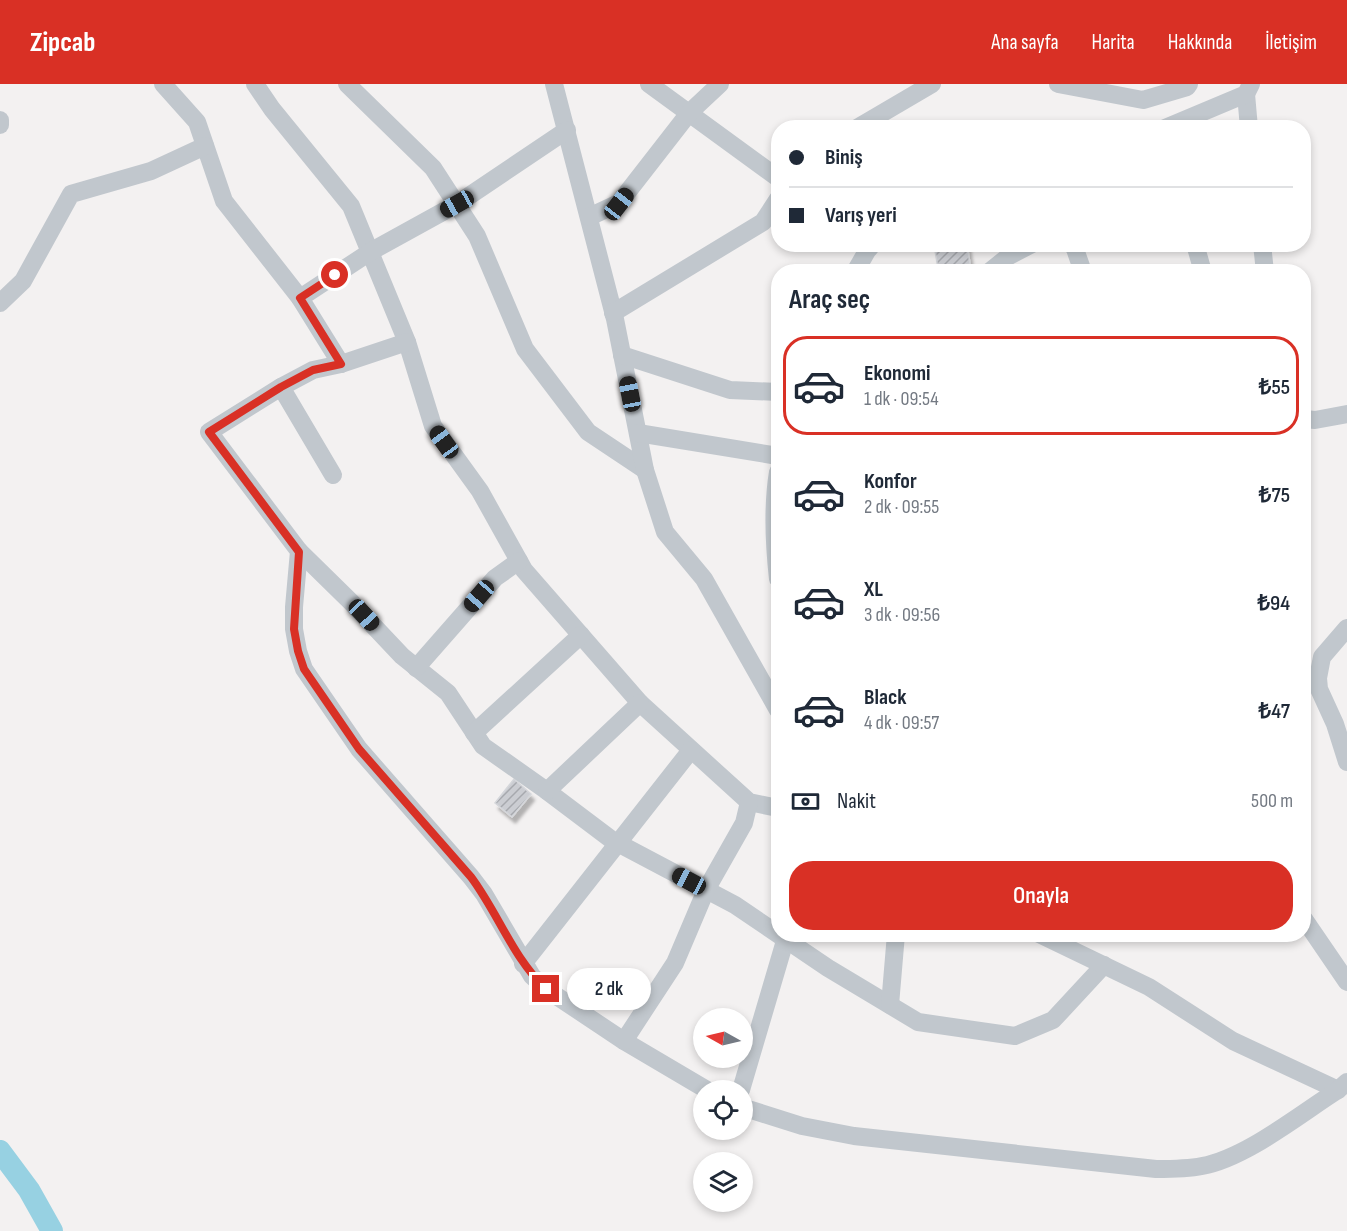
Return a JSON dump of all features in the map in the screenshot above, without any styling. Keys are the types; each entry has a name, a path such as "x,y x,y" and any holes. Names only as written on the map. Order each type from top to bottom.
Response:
{"street":[{"path":"163,84 197,122 224,201 300,298 341,364"},
{"path":"255,84 272,109 351,206 407,342 433,426 480,491 524,570 640,703 749,802 771,807"},
{"path":"347,84 433,168 477,236 525,349 588,432 645,470"},
{"path":"554,84 613,313 645,470 665,532 704,579 771,698"},
{"path":"649,84 771,173"},
{"path":"589,217 619,204 689,113 720,84"},
{"path":"871,120 932,84"},
{"path":"1058,84 1143,100 1187,87 1189,84"},
{"path":"1182,120 1248,89 1249,120"},
{"path":"0,120 0,125"},
{"path":"300,298 370,252 457,204 567,130"},
{"path":"0,303 23,281 71,194 151,171 205,146"},
{"path":"613,313 763,222 771,210"},
{"path":"998,264 1015,252"},
{"path":"407,342 341,364 313,370 209,432 299,552 402,656 448,693 483,746 619,844 735,905 771,928"},
{"path":"622,355 730,390 771,392"},
{"path":"281,387 333,475"},
{"path":"1311,420 1347,414"},
{"path":"638,433 771,455"},
{"path":"299,552 294,629 298,651 304,669 359,749 477,885 532,976 546,989 624,1041 693,1082"},
{"path":"416,668 495,578 519,561"},
{"path":"1347,628 1322,657 1318,678 1319,689 1335,724 1347,762"},
{"path":"474,733 581,635"},
{"path":"547,791 640,703"},
{"path":"523,964 691,750"},
{"path":"624,1041 675,963 706,890 744,823 749,802"},
{"path":"1311,929 1347,982"},
{"path":"744,1080 785,942"},
{"path":"794,942 918,1022 1015,1036 1053,1020 1104,965"},
{"path":"890,1005 895,942"},
{"path":"1056,942 1149,987 1233,1041 1343,1086"},
{"path":"753,1110 802,1126 854,1136 1156,1169 1181,1169 1204,1166 1243,1152 1343,1086"}],"building":[{"path":"935,252 968,252 970,264 937,264"},
{"path":"514,779 531,794 512,817 495,803"}],"waterway":[{"path":"0,1151 29,1190 52,1231"}],"route":[{"path":"335,275 300,298 341,364 313,370 209,432 299,552 294,629 304,669 359,749 484,894 523,964 546,989"}]}
